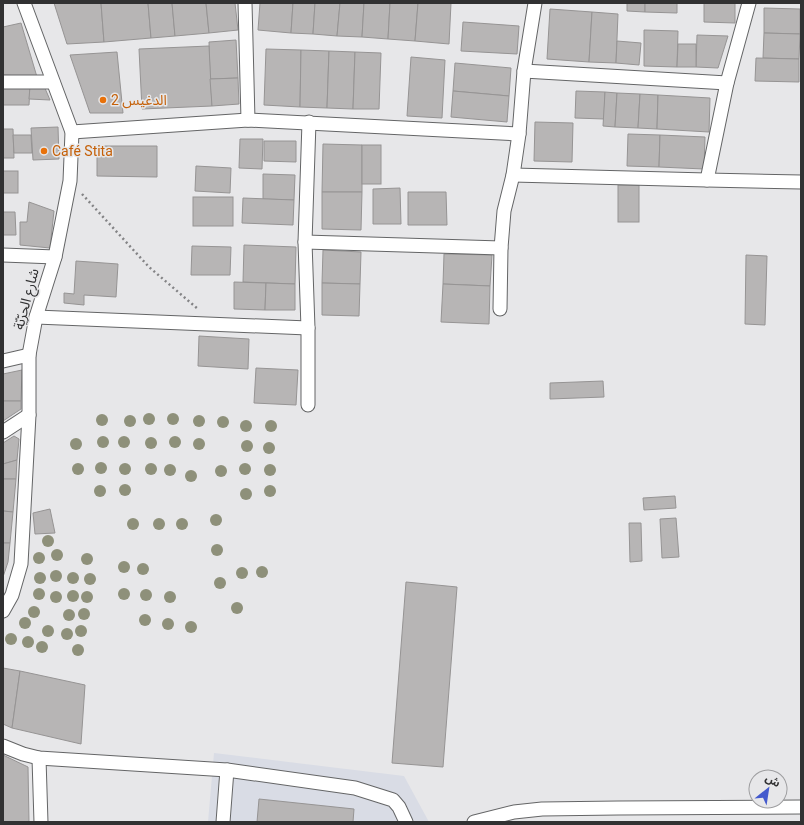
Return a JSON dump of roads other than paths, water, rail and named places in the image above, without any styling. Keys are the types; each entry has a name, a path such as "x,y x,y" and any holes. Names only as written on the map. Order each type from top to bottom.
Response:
{"street":[{"name":"شارع الحرّيّة","path":"3,611 12,595 21,564 30,355 36,317 54,257 70,181 72,132 24,3"},
{"path":"244,3 248,120"},
{"path":"500,309 501,248 504,211 513,175 519,134 524,71 535,3"},
{"path":"707,180 727,83 749,3"},
{"path":"524,71 727,83"},
{"path":"3,82 53,82"},
{"path":"72,132 248,120 519,134"},
{"path":"308,405 308,328 305,242 309,122"},
{"path":"513,175 801,182"},
{"path":"305,242 501,248"},
{"path":"3,255 54,257"},
{"path":"36,317 308,328"},
{"path":"3,361 30,355"},
{"path":"3,432 28,415"},
{"path":"3,746 23,754 39,758 227,770 355,788 393,800 399,807 406,822"},
{"path":"39,758 41,822"},
{"path":"223,822 227,770"},
{"path":"474,822 514,812 542,809 801,806"}],"place":[{"name":"الدغيس 2","path":"103,100"},
{"name":"Café Stita","path":"44,151"}]}
